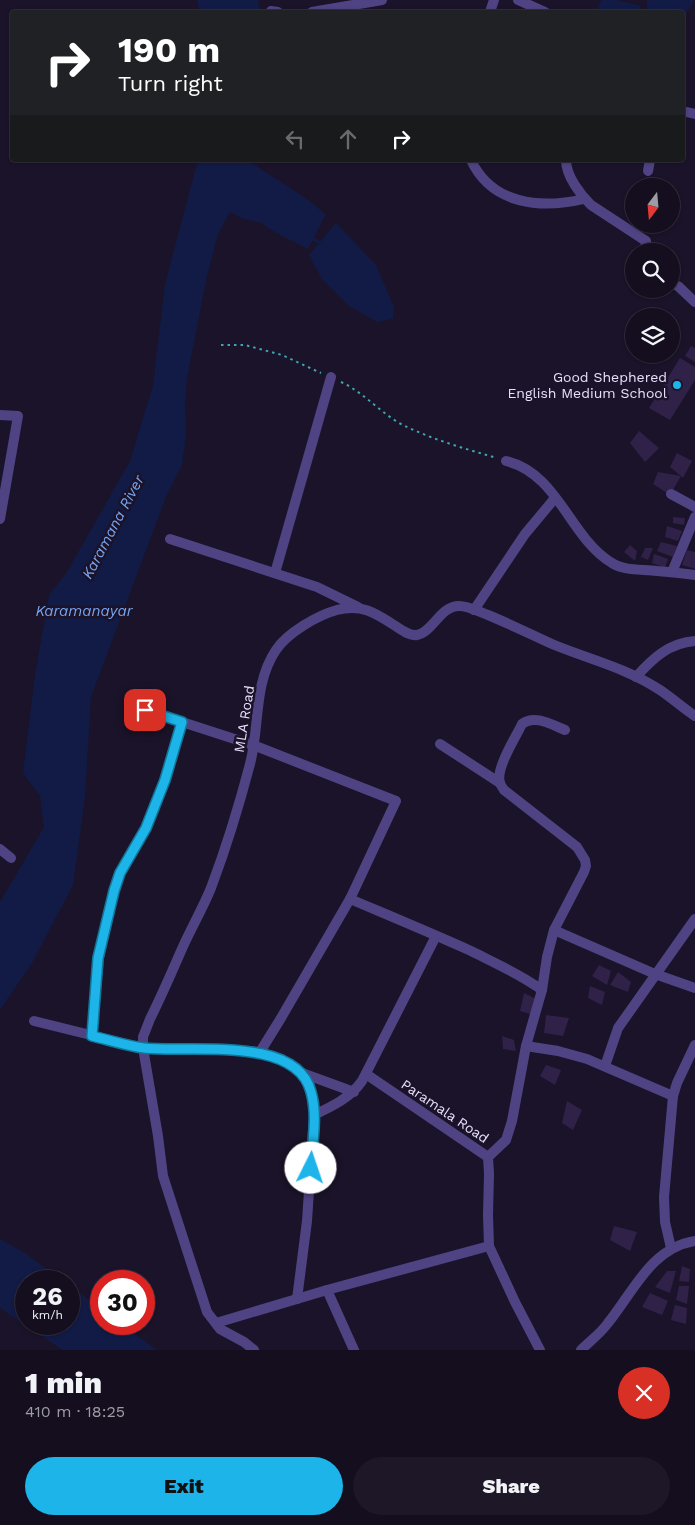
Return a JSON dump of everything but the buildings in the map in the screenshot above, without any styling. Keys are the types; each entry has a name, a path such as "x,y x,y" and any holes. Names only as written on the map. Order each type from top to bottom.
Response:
{"street":[{"path":"324,10 382,0"},
{"path":"518,0 540,10"},
{"path":"472,162 476,172 488,185 496,192 510,197 529,202 545,203 566,203 584,199"},
{"path":"566,162 566,170 584,199 646,240 646,243"},
{"path":"648,171 650,162"},
{"path":"680,288 695,302"},
{"path":"275,573 332,377"},
{"path":"0,415 18,416 0,519"},
{"path":"506,461 519,464 528,469 550,490 592,547 613,564 626,568 695,575"},
{"path":"671,494 695,507"},
{"path":"474,610 525,534 555,498"},
{"path":"672,572 695,517"},
{"path":"170,539 317,587 358,607 378,614 404,632 416,635 422,633 452,607 460,606 474,610 515,626 552,644 636,677 660,690 695,716"},
{"name":"MLA Road","path":"216,1323 207,1312 163,1176 143,1048 143,1037 210,890 235,817 251,761 259,697 268,663 277,648 289,636 324,614 339,609 358,607"},
{"path":"636,677 658,654 670,647 695,641"},
{"path":"145,710 253,745 396,801 350,900 309,968 282,1018 260,1052"},
{"path":"500,783 504,762 522,724 526,721 539,720 565,730"},
{"path":"92,1036 98,958 114,891 120,873 146,828 165,780 182,722"},
{"path":"440,744 500,783 504,790 577,847 586,860 584,872 554,930 542,990 526,1046 512,1121 506,1140 488,1157"},
{"path":"0,850 11,858"},
{"path":"350,900 436,936 524,977 542,990"},
{"path":"605,1066 618,1028 695,919"},
{"path":"554,930 655,974 693,984"},
{"path":"314,1115 331,1107 354,1092 366,1074 436,936"},
{"path":"34,1022 143,1048 260,1052 282,1059 302,1073 354,1092"},
{"path":"671,1248 665,1222 664,1197 674,1096 677,1083 695,1044"},
{"path":"526,1046 558,1050 605,1066 674,1096"},
{"path":"297,1299 307,1221 314,1115 311,1091 302,1073"},
{"name":"Paramala Road","path":"366,1074 488,1157 490,1174 489,1246 540,1350"},
{"path":"581,1350 607,1325 652,1264 671,1248 695,1241"},
{"path":"254,1350 244,1342 220,1329 216,1323 327,1290 489,1246"},
{"path":"327,1290 354,1350"}],"path":[{"path":"221,345 245,344 282,355 351,386 404,426 446,442 506,461"}],"water":[{"path":"197,0 258,0 260,10 200,10"},
{"path":"601,0 618,0 641,6 639,10 598,10"},
{"path":"647,0 694,0 685,16 685,10 647,10"},
{"name":"Karamanayar","path":"197,162 250,162 307,199 326,214 308,249 261,223 244,219 230,212 218,234 207,276 187,378 185,403 186,433 182,465 166,497 91,697 85,797 73,885 32,963 0,1010 0,902 44,827 40,796 23,773 35,675 49,595 67,572 130,461 153,385 165,284"},
{"path":"336,223 376,265 394,307 393,319 377,322 349,306 322,279 309,255"},
{"path":"0,1239 25,1253 48,1270 15,1270 15,1318 0,1308"},
{"path":"80,1293 90,1301 90,1335 136,1335 157,1350 63,1350 40,1335 80,1335"}],"waterway":[{"path":"310,237 322,244"}],"place":[{"name":"Good Shephered English Medium School","path":"677,385"}],"route":[{"path":"145,710 182,722 165,780 146,828 120,873 114,891 98,958 92,1036 143,1048 240,1050 260,1052 282,1059 302,1073 311,1091 314,1115 311,1168"}],"water label":[{"name":"Karamana River","path":"113,527"}]}
